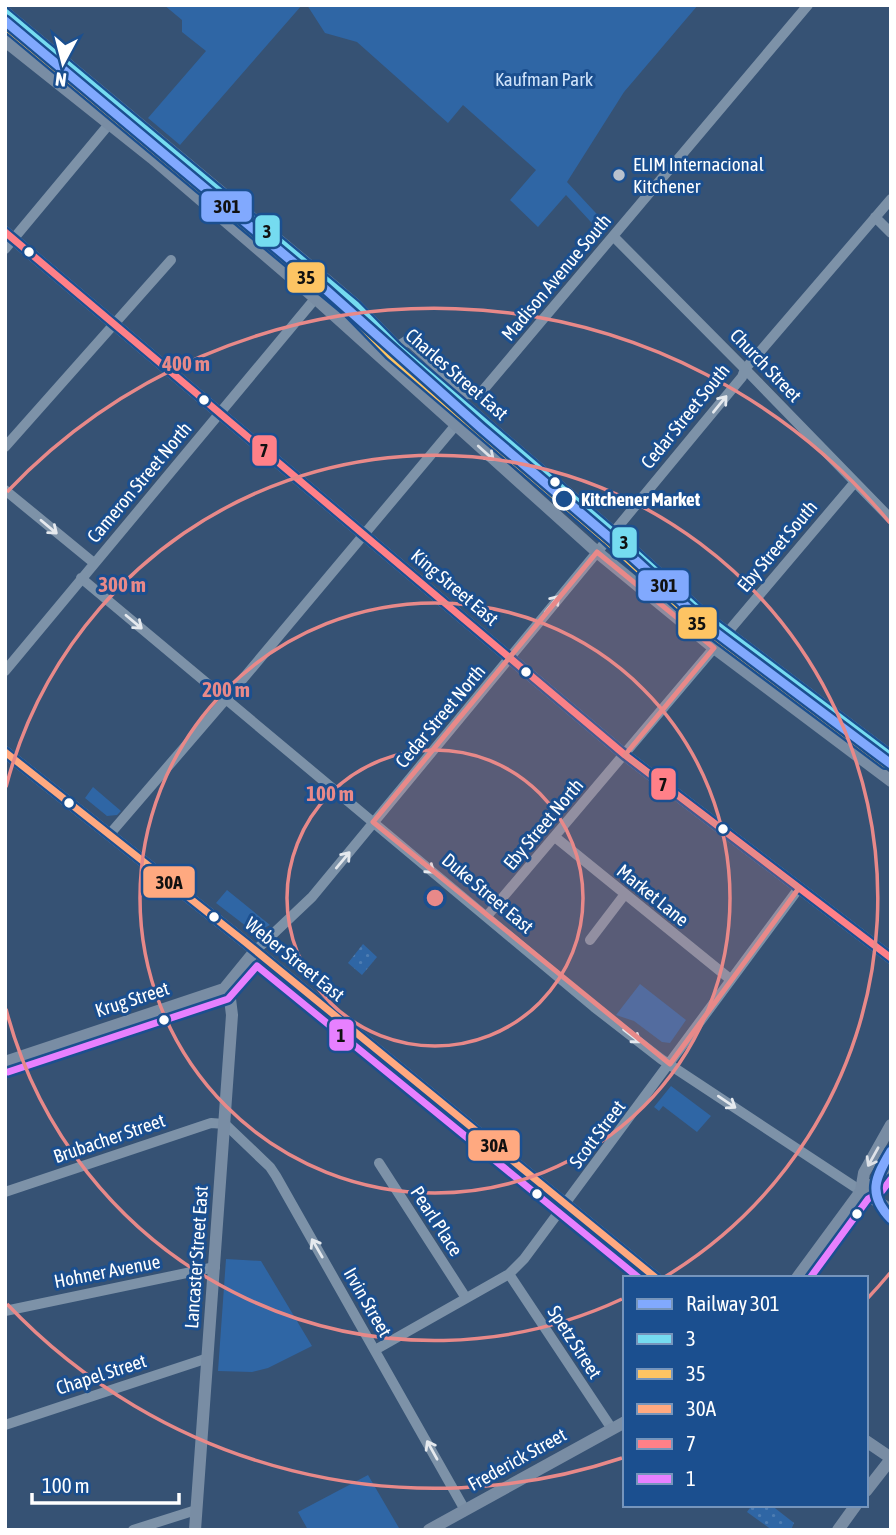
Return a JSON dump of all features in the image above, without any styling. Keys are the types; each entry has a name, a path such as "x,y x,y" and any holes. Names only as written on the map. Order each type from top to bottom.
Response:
{"main road":[{"name":"Charles Street East","path":"5,12 356,305 397,347 727,633 891,756"},
{"name":"Charles Street East","path":"5,41 110,123 315,299 597,551 714,649 891,781"},
{"name":"King Street East","path":"8,240 116,324 625,755 891,958"},
{"name":"Weber Street East","path":"5,752 256,951 654,1276"},
{"path":"224,989 256,951"},
{"name":"Lancaster Street East","path":"195,1530 232,1015 230,999 224,989"},
{"name":"Krug Street","path":"5,1062 224,989"},
{"path":"861,1191 864,1173 891,1125"},
{"path":"798,1276 861,1191 875,1183 891,1161"},
{"name":"Duke Street East","path":"861,1191 891,1210"},
{"name":"Frederick Street","path":"429,1530 623,1423"},
{"path":"868,1441 891,1458 868,1488"},
{"path":"838,1530 855,1507"}],"street":[{"name":"Madison Avenue South","path":"397,347 406,341 412,344 467,394 479,395 808,5"},
{"path":"8,240 110,123"},
{"name":"Cedar Street South","path":"510,658 746,369 891,199"},
{"path":"875,217 891,233"},
{"name":"Church Street","path":"614,237 891,519"},
{"path":"5,447 171,260"},
{"name":"Cameron Street North","path":"5,671 329,282"},
{"path":"109,835 455,426"},
{"name":"Eby Street South","path":"727,633 855,482"},
{"path":"5,490 94,563"},
{"name":"Duke Street East","path":"82,578 594,1007 670,1065 861,1191"},
{"path":"625,755 714,649"},
{"name":"Cedar Street North","path":"256,951 312,897 510,658"},
{"name":"Eby Street North","path":"488,916 625,755"},
{"name":"Market Lane","path":"555,837 730,979"},
{"name":"Scott Street","path":"375,1350 509,1273 524,1259 799,888"},
{"path":"590,940 625,894"},
{"name":"Brubacher Street","path":"5,1192 211,1123 225,1124"},
{"name":"Irvin Street","path":"225,1124 270,1167 465,1510"},
{"name":"Pearl Place","path":"379,1163 466,1298"},
{"name":"Hohner Avenue","path":"5,1311 215,1267"},
{"name":"Spetz Street","path":"509,1273 612,1429"},
{"name":"Chapel Street","path":"5,1425 208,1358"},
{"path":"133,1530 196,1510"}],"highlighted area":[{"path":"597,552 714,648 625,755 799,888 670,1064 373,822"}],"green space":[{"path":"164,5 302,5 180,145 148,118 206,51 182,32 182,20"},
{"name":"Kaufman Park","path":"307,5 698,5 624,92 567,182 608,226 602,234 566,195 538,227 510,200 536,170 463,105 448,123 357,42 325,33"},
{"path":"93,787 121,811 117,815 107,816 85,798"},
{"path":"227,890 270,925 255,933 216,903"},
{"path":"363,944 377,957 362,975 348,963"},
{"path":"640,984 686,1020 670,1043 662,1042 634,1021 616,1015"},
{"path":"671,1086 711,1116 697,1132 663,1106 659,1111 654,1107"},
{"path":"226,1259 261,1261 312,1346 268,1368 252,1372 218,1371"},
{"path":"368,1475 399,1528 308,1530 298,1512"},
{"path":"751,1507 774,1507 794,1523 791,1530 772,1530 747,1512"}],"rail line":[{"name":"301","path":"5,21 324,288 710,628 891,764"},
{"name":"301","path":"891,1151 876,1186 879,1202 891,1219"}],"transit line":[{"name":"3","path":"5,12 356,305 397,347 613,532 708,618 891,756"},
{"name":"35","path":"5,26 349,313 390,355 606,540 701,626 885,764"},
{"name":"7","path":"5,232 625,755 891,958"},
{"name":"30A","path":"5,752 245,942 654,1276"},
{"name":"1","path":"8,1072 228,999 257,966 637,1276"},
{"name":"1","path":"811,1276 868,1199 882,1191 891,1179"}],"place":[{"name":"ELIM Internacional Kitchener","path":"619,175"},
{"name":"Kitchener Market","path":"564,499"}]}
